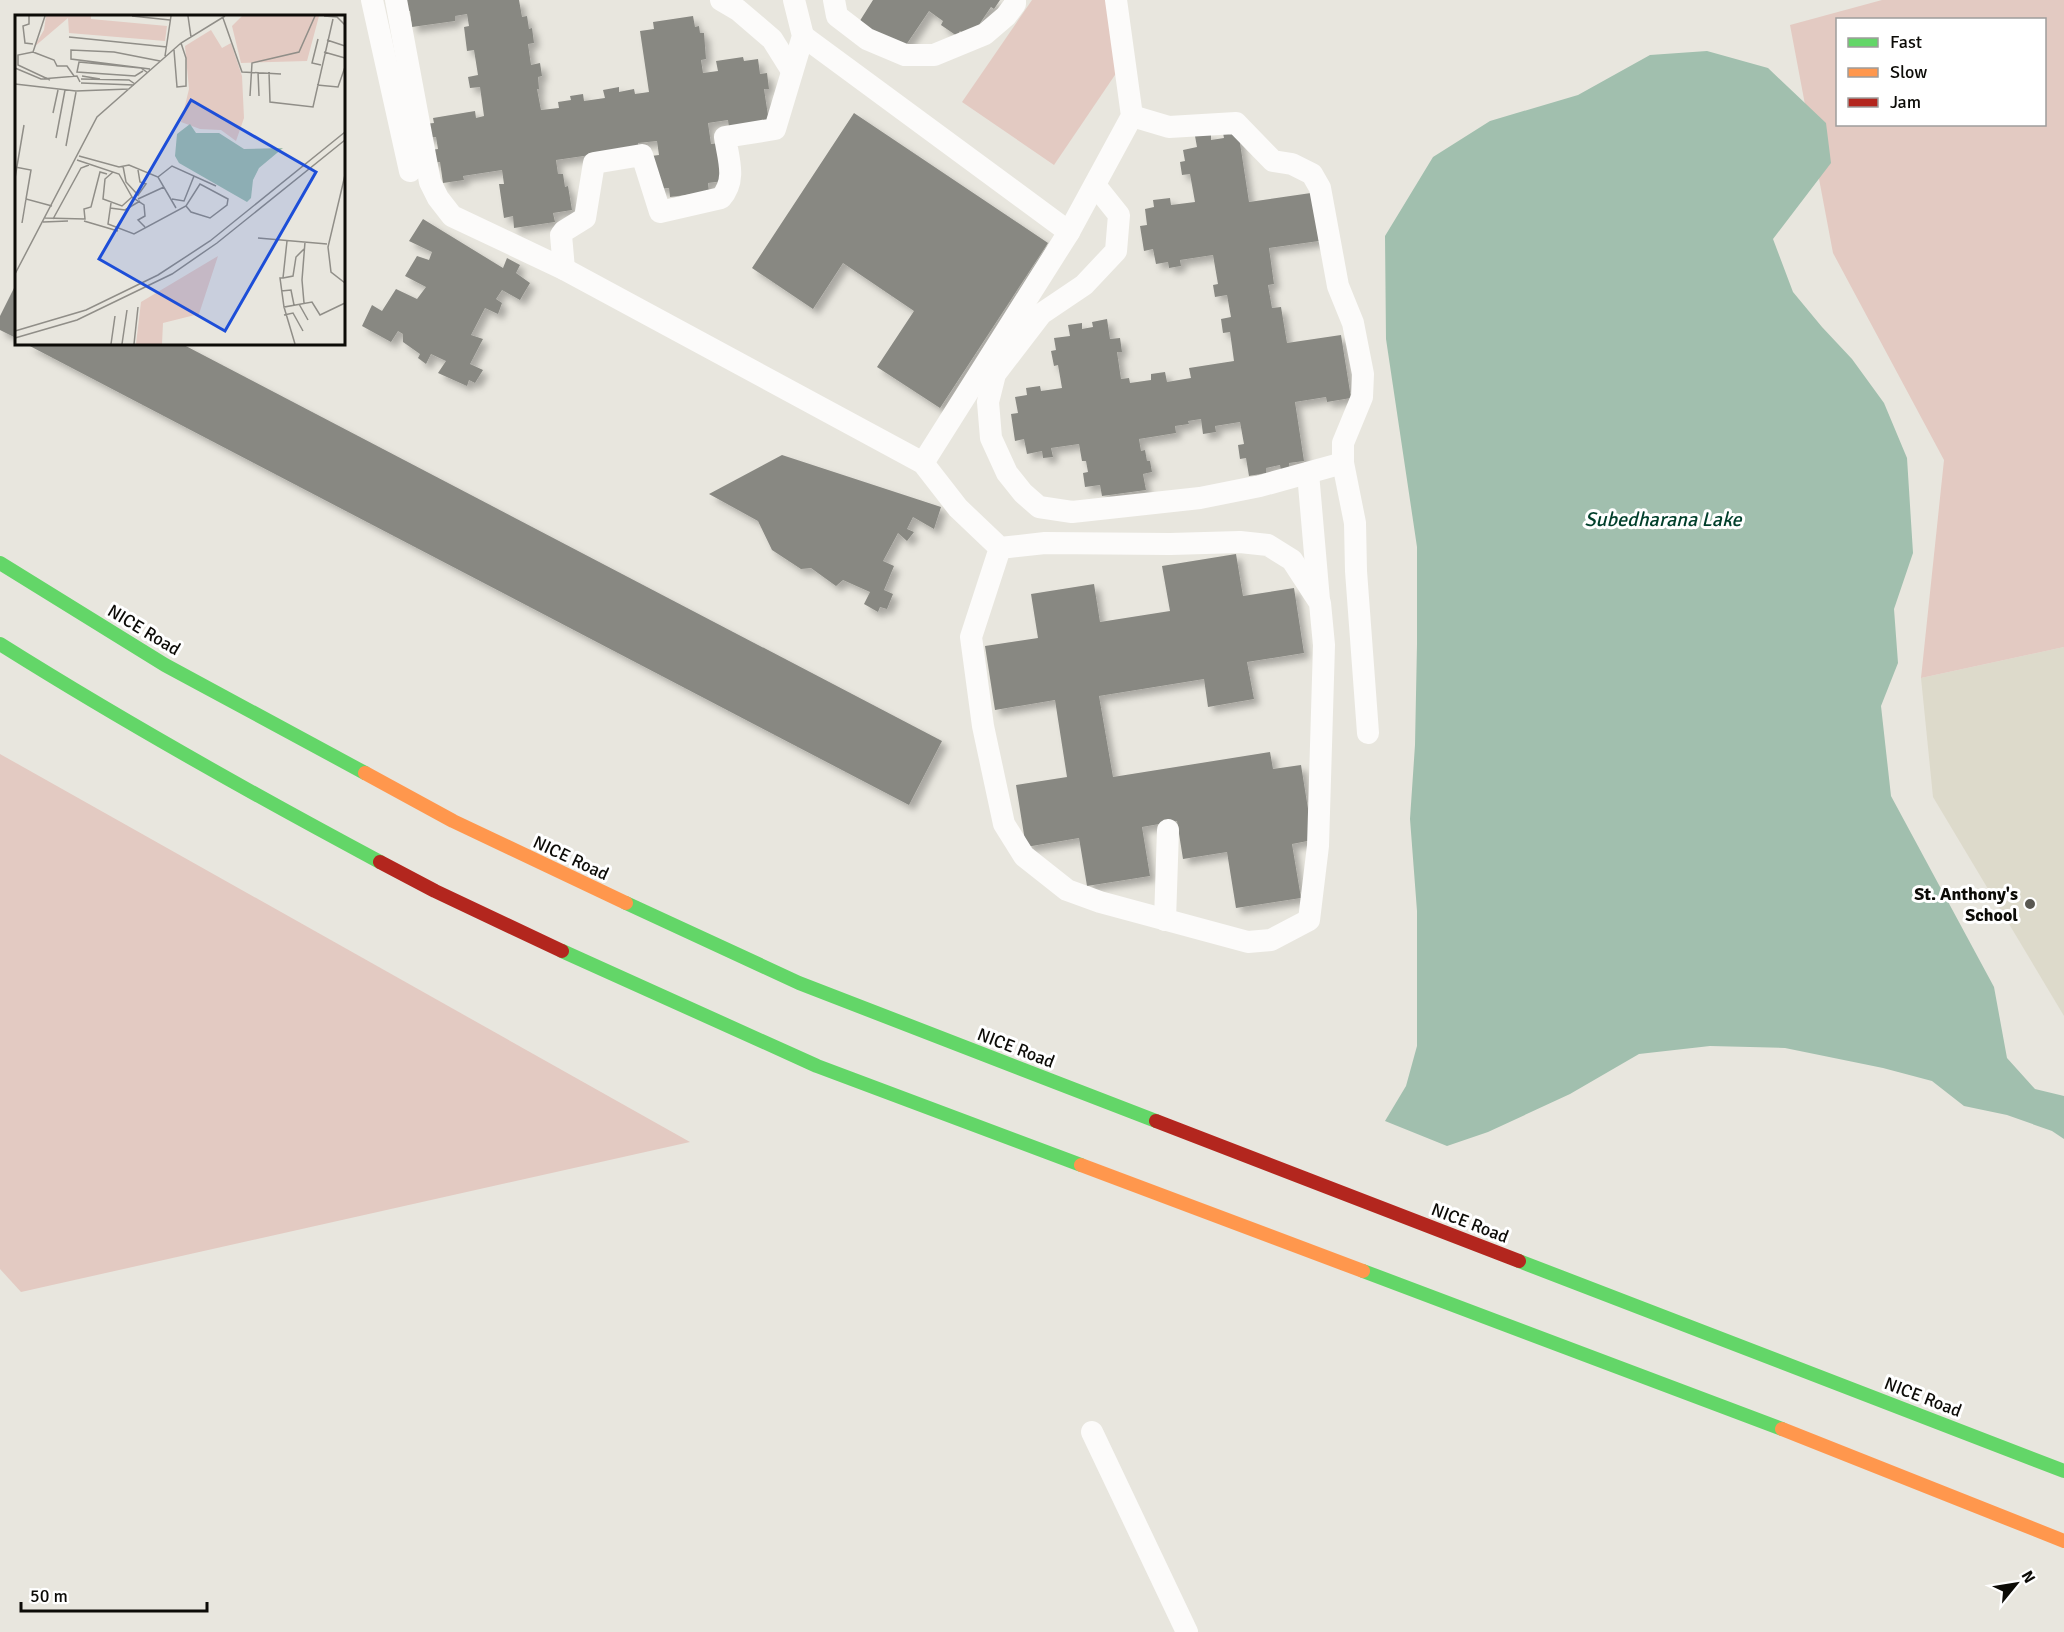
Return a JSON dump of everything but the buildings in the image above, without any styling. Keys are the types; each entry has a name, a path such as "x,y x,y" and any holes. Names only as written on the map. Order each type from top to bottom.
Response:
{"highway":[{"name":"NICE Road","path":"0,563 165,665 453,822 799,983 2064,1471"},
{"path":"0,644 78,693 254,795 435,891 548,945 817,1066 1796,1434 2064,1541"}],"street":[{"path":"372,0 410,171"},
{"path":"396,0 430,182 438,198 452,216 564,269 923,463 958,507 1000,548"},
{"path":"721,0 738,10 772,39 792,71"},
{"path":"564,269 561,235 585,218 594,164 642,155 660,212 721,198 728,190 731,181 725,137 775,129 803,36 794,0"},
{"path":"834,0 837,16 867,39 905,56 934,55 985,34 1006,16 1015,4 1015,0"},
{"path":"923,463 1069,232 1132,116 1116,0"},
{"path":"803,36 1069,232"},
{"path":"1132,116 1169,127 1236,123 1273,161 1292,164 1312,174 1320,188 1338,286 1353,323 1363,374 1362,397 1343,442 1343,463 1355,523 1356,571 1368,733"},
{"path":"1095,185 1119,215 1116,251 1084,285 1041,314 995,374 988,402 991,438 1007,472 1023,493 1039,507 1072,512 1200,498 1260,486 1343,463"},
{"path":"1000,548 971,636 983,726 1004,824 1024,856 1067,890 1100,902 1248,942 1271,940 1309,920 1318,846 1324,645 1308,472"},
{"path":"1000,548 1045,543 1240,542 1268,545 1292,560 1320,603"},
{"path":"1165,920 1168,830"},
{"path":"1092,1432 1187,1632"}],"shaded area":[{"path":"1032,0 1107,0 1119,69 1054,165 962,102"},
{"path":"1882,0 2064,0 2064,647 1921,678 1944,460 1833,253 1790,25"},
{"name":"St. Anthony's School","path":"2064,647 2064,1016 1933,797 1921,678"},
{"path":"0,754 690,1142 21,1292 0,1269"}],"water":[{"name":"Subedharana Lake","path":"1707,51 1768,68 1826,123 1831,163 1773,239 1793,292 1852,359 1884,403 1907,458 1913,553 1894,609 1898,663 1881,706 1891,796 1994,987 2007,1058 2035,1089 2064,1096 2064,1139 2052,1131 2007,1115 1964,1106 1932,1081 1883,1068 1785,1048 1710,1046 1639,1054 1570,1094 1488,1132 1447,1146 1385,1121 1406,1086 1417,1046 1417,911 1410,819 1415,745 1417,547 1386,339 1385,236 1433,157 1490,121 1578,95 1650,55"}],"traffic: fast":[{"path":"0,563 165,665 365,773"},
{"path":"0,644 188,756 380,862"},
{"path":"626,903 799,983 1156,1121"},
{"path":"562,951 817,1066 1081,1165"},
{"path":"1519,1261 2064,1471"},
{"path":"1363,1271 1782,1429"}],"traffic: slow":[{"path":"365,773 453,821 626,903"},
{"path":"1081,1165 1363,1271"},
{"path":"1782,1429 2064,1541"}],"traffic: jam":[{"path":"380,862 435,891 562,951"},
{"path":"1156,1121 1519,1261"}],"place":[{"name":"St. Anthony's School","path":"2030,904"}]}
